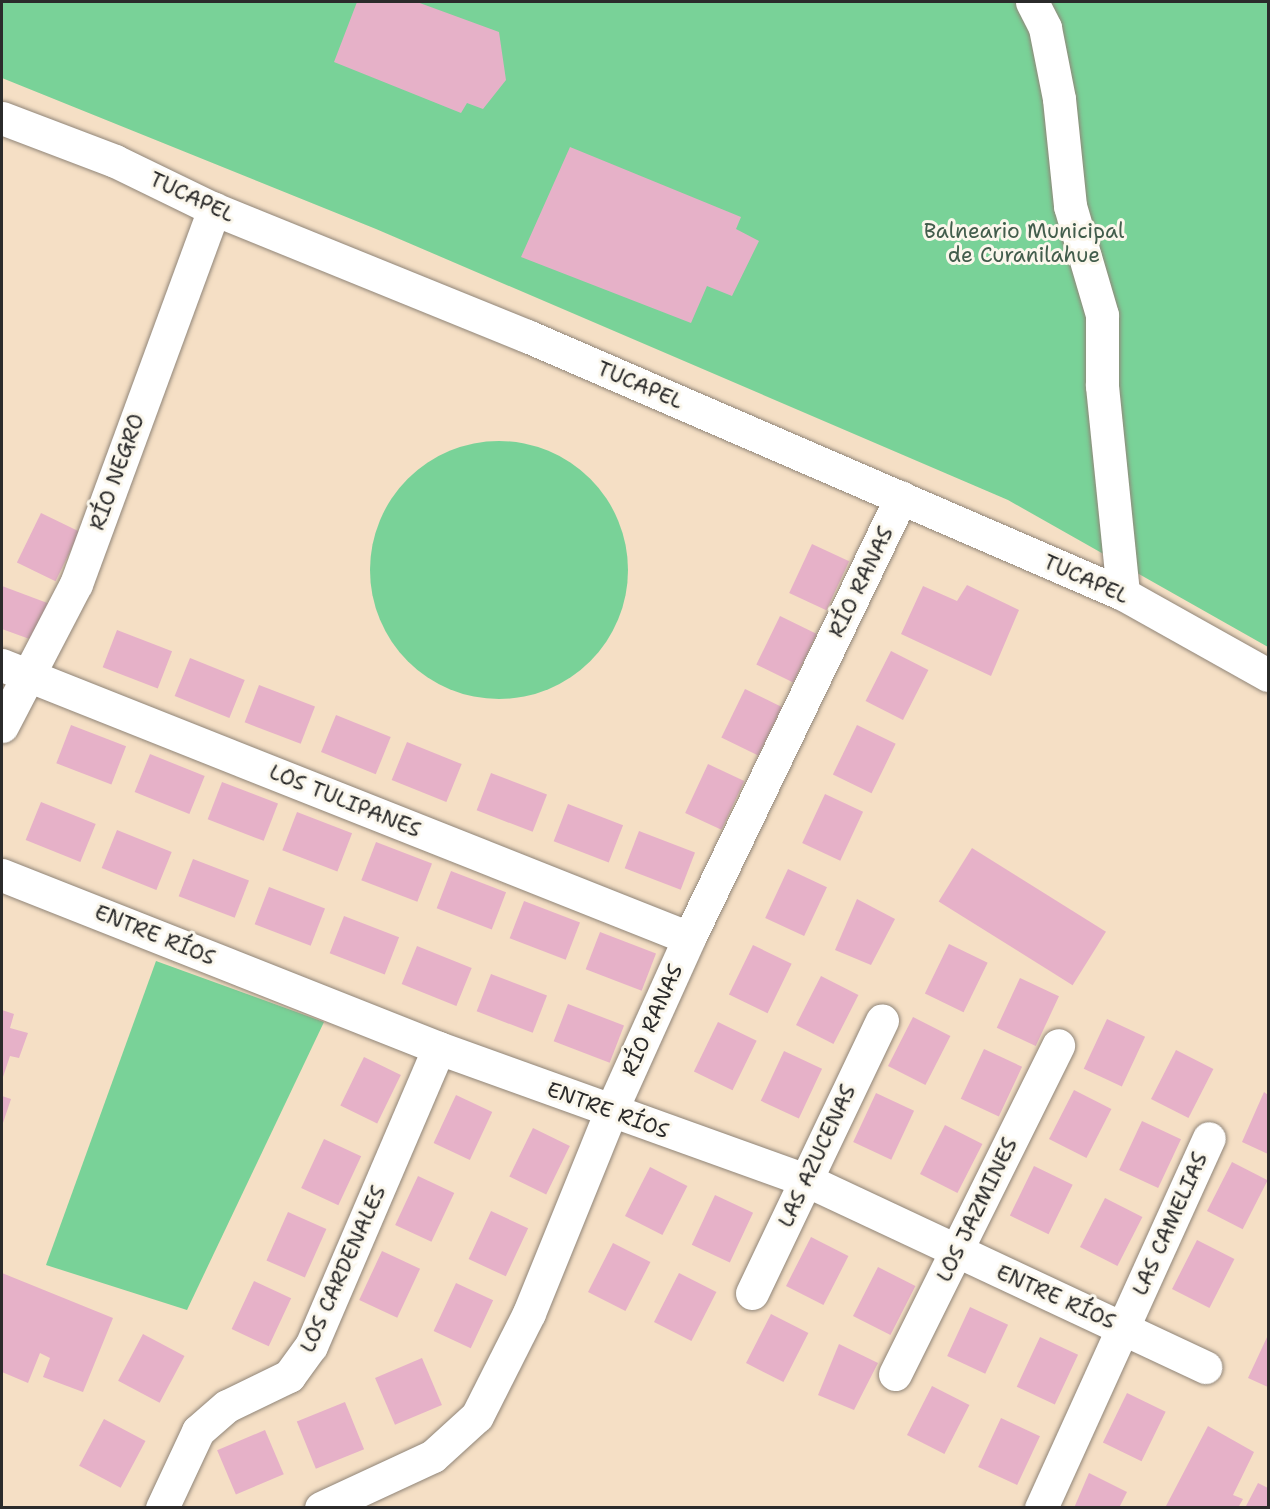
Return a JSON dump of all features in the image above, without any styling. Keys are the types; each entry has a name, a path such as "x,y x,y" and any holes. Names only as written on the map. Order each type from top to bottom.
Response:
{"street":[{"path":"1032,2 1045,28 1059,99 1070,206 1102,315 1102,386 1123,594"},
{"name":"TUCAPEL","path":"2,118 115,161 213,209 527,336 1123,594 1269,675"},
{"name":"RÍO NEGRO","path":"2,726 16,670 76,584 213,209"},
{"name":"RÍO RANAS","path":"321,1508 433,1456 477,1416 529,1314 611,1111 689,938 901,497"},
{"name":"LOS TULIPANES","path":"16,670 689,938"},
{"name":"ENTRE RÍOS","path":"2,875 439,1048 806,1180 956,1253 1123,1327 1205,1367"},
{"name":"LAS AZUCENAS","path":"752,1293 882,1020"},
{"name":"LOS JAZMINES","path":"896,1374 1058,1045"},
{"name":"LOS CARDENALES","path":"162,1508 198,1431 227,1406 289,1376 311,1346 439,1048"},
{"name":"LAS CAMELIAS","path":"1041,1508 1209,1138"}],"green space":[{"name":"Balneario Municipal de Curanilahue","path":"2,2 1268,2 1268,647 1008,500 376,229 2,78"},
{"path":"486,441 512,441 536,446 560,456 581,470 599,488 613,509 623,533 628,570 626,595 613,631 599,652 581,670 560,684 536,694 512,699 486,699 462,694 438,684 417,670 399,652 385,631 375,607 370,583 370,557 375,533 385,509 399,488 417,470 438,456 462,446"},
{"path":"156,961 324,1022 187,1310 46,1265"}],"building":[{"path":"357,2 417,2 499,32 506,80 483,109 467,103 461,113 334,62"},
{"path":"570,147 741,217 736,229 759,241 732,296 707,286 691,323 521,257"},
{"path":"41,513 80,532 56,581 17,562"},
{"path":"812,544 849,561 826,610 789,593"},
{"path":"967,585 1019,610 991,676 901,634 923,586 957,601"},
{"path":"2,586 50,604 35,641 2,629"},
{"path":"780,616 817,634 793,683 756,665"},
{"path":"117,630 172,651 158,688 103,667"},
{"path":"891,651 928,670 903,720 866,701"},
{"path":"190,658 245,680 229,718 175,696"},
{"path":"259,685 315,707 301,744 245,722"},
{"path":"745,689 782,707 758,756 721,738"},
{"path":"336,715 391,737 376,774 321,752"},
{"path":"71,725 126,746 111,784 56,763"},
{"path":"857,725 896,744 872,793 833,774"},
{"path":"407,742 462,764 446,802 392,780"},
{"path":"150,754 205,776 189,814 135,792"},
{"path":"708,764 744,781 721,830 685,813"},
{"path":"491,773 547,795 533,832 477,810"},
{"path":"222,782 278,804 264,841 208,819"},
{"path":"825,794 863,812 840,861 802,843"},
{"path":"41,802 96,824 80,862 26,840"},
{"path":"568,804 623,825 609,862 554,841"},
{"path":"297,812 352,833 337,871 282,850"},
{"path":"117,830 172,852 156,890 102,868"},
{"path":"639,831 695,853 681,890 625,868"},
{"path":"376,842 432,864 417,902 361,880"},
{"path":"972,848 1106,932 1073,985 939,901"},
{"path":"193,859 249,881 235,918 179,896"},
{"path":"788,869 827,887 804,936 765,918"},
{"path":"451,871 506,892 492,929 437,908"},
{"path":"269,887 325,909 311,946 255,924"},
{"path":"857,899 895,919 871,965 835,950"},
{"path":"524,901 580,923 566,960 510,938"},
{"path":"344,916 399,937 385,974 330,953"},
{"path":"600,932 656,954 642,991 586,969"},
{"path":"949,944 988,963 964,1012 925,993"},
{"path":"753,945 792,964 768,1013 729,994"},
{"path":"417,946 472,968 456,1006 402,984"},
{"path":"491,974 547,996 533,1033 477,1011"},
{"path":"821,976 858,995 833,1044 796,1025"},
{"path":"1020,978 1059,996 1036,1046 997,1028"},
{"path":"568,1004 624,1026 610,1063 554,1041"},
{"path":"2,1010 14,1014 10,1028 28,1033 19,1058 10,1056 2,1080"},
{"path":"913,1017 950,1036 925,1085 888,1066"},
{"path":"1107,1019 1145,1037 1122,1087 1084,1069"},
{"path":"718,1022 757,1041 733,1090 694,1071"},
{"path":"984,1049 1022,1067 999,1117 961,1099"},
{"path":"1176,1050 1213,1069 1188,1118 1151,1099"},
{"path":"784,1051 822,1069 799,1119 761,1101"},
{"path":"364,1057 401,1075 377,1124 340,1106"},
{"path":"1074,1090 1111,1109 1086,1158 1049,1139"},
{"path":"1264,1092 1268,1095 1268,1154 1242,1142"},
{"path":"876,1093 914,1111 891,1160 853,1142"},
{"path":"456,1095 492,1112 470,1160 434,1143"},
{"path":"2,1096 11,1099 2,1126"},
{"path":"1142,1121 1181,1139 1158,1188 1119,1170"},
{"path":"945,1125 982,1144 957,1193 920,1174"},
{"path":"533,1128 570,1146 546,1195 509,1177"},
{"path":"324,1139 361,1156 338,1205 301,1188"},
{"path":"1232,1162 1268,1180 1243,1229 1207,1211"},
{"path":"1034,1166 1073,1185 1049,1234 1010,1215"},
{"path":"650,1167 687,1186 662,1235 625,1216"},
{"path":"418,1176 454,1193 431,1242 395,1225"},
{"path":"715,1195 753,1213 730,1263 692,1245"},
{"path":"1105,1198 1142,1217 1117,1266 1080,1247"},
{"path":"491,1211 528,1228 506,1276 469,1259"},
{"path":"288,1212 326,1229 305,1278 266,1260"},
{"path":"811,1237 848,1256 823,1305 786,1286"},
{"path":"1197,1240 1234,1259 1209,1308 1172,1289"},
{"path":"613,1243 650,1262 625,1311 588,1292"},
{"path":"382,1251 420,1269 397,1318 359,1300"},
{"path":"878,1267 915,1286 890,1335 853,1316"},
{"path":"2,1273 113,1318 83,1392 43,1377 50,1358 40,1353 28,1383 2,1372"},
{"path":"679,1273 716,1292 691,1341 654,1322"},
{"path":"254,1281 291,1298 269,1346 232,1329"},
{"path":"456,1283 493,1300 471,1348 434,1331"},
{"path":"970,1307 1008,1325 985,1374 947,1356"},
{"path":"771,1314 808,1333 783,1382 746,1363"},
{"path":"143,1334 184,1356 160,1403 118,1381"},
{"path":"1268,1335 1268,1387 1248,1378"},
{"path":"1040,1337 1078,1355 1055,1405 1017,1387"},
{"path":"839,1344 878,1363 854,1410 818,1395"},
{"path":"422,1358 442,1405 395,1425 375,1378"},
{"path":"932,1386 969,1405 944,1454 907,1435"},
{"path":"1127,1393 1166,1412 1142,1461 1103,1442"},
{"path":"345,1402 364,1449 316,1469 297,1421"},
{"path":"1001,1418 1040,1436 1017,1485 978,1467"},
{"path":"104,1419 145,1441 121,1488 79,1466"},
{"path":"1208,1426 1254,1452 1233,1495 1243,1499 1238,1508 1166,1506"},
{"path":"265,1430 284,1474 236,1495 217,1450"},
{"path":"1089,1473 1127,1492 1119,1508 1074,1508"},
{"path":"1258,1483 1268,1488 1268,1508 1245,1508"}]}
